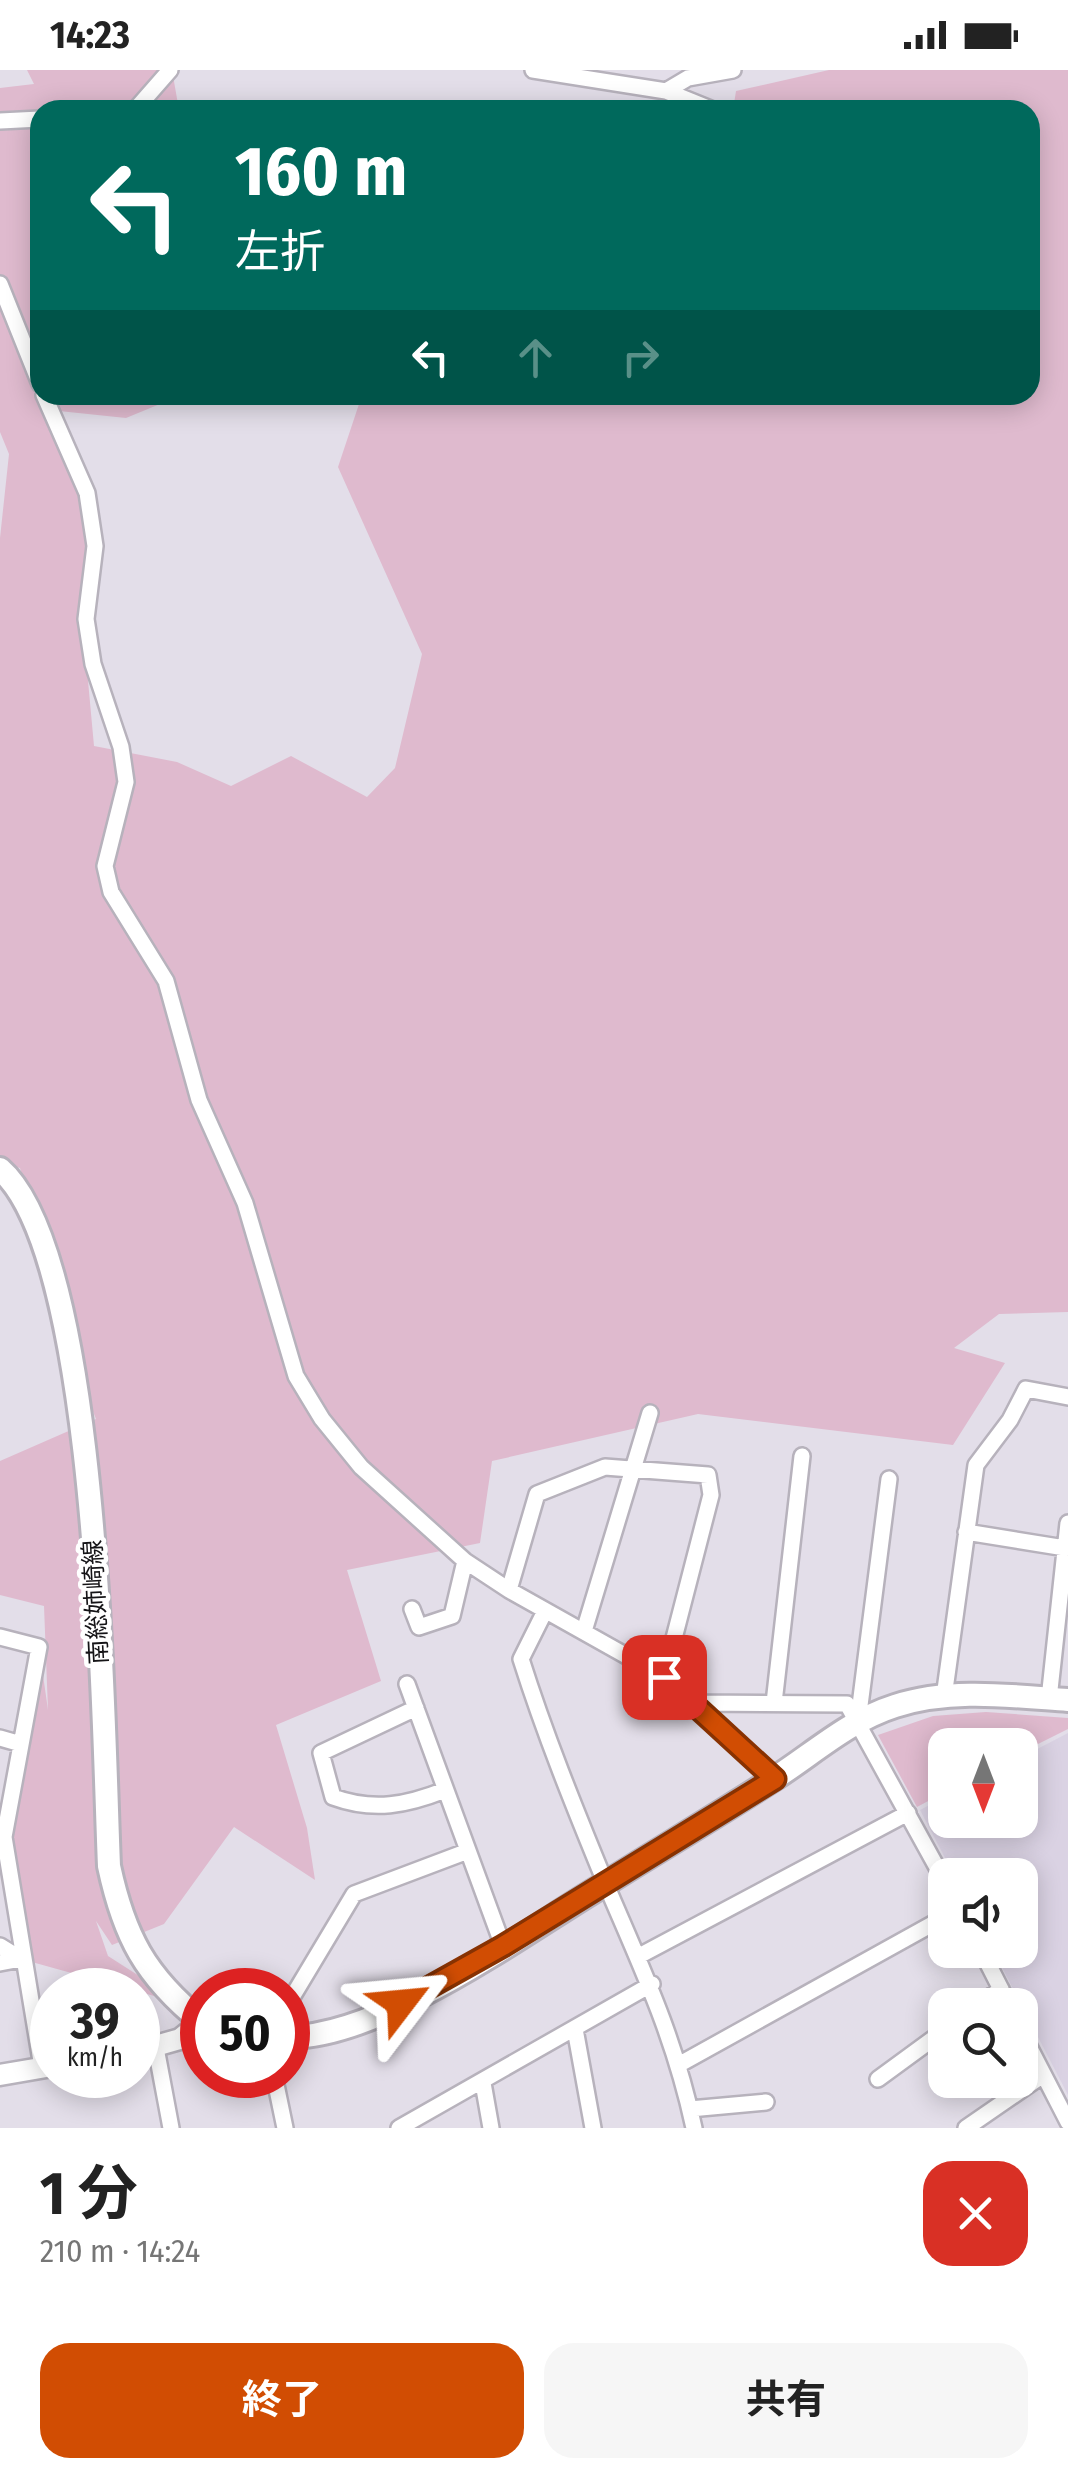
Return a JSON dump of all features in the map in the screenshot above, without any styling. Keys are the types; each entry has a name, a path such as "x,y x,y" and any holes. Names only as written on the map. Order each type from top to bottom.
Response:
{"main road":[{"name":"南総姉崎線","path":"0,1169 16,1183 33,1210 74,1376 94,1553 109,1866 118,1910 142,1958 180,1999"},
{"path":"310,2037 370,2019 503,1946 775,1779 858,1720 898,1705 944,1697 986,1694 1059,1700"}],"street":[{"path":"144,100 170,70"},
{"path":"533,70 666,92 687,100"},
{"path":"666,92 688,78 733,70"},
{"path":"0,121 30,120"},
{"path":"0,284 30,359"},
{"path":"48,405 87,493 95,546 86,619 94,664 122,747 126,782 105,866 112,892 166,981 199,1100 245,1203 296,1376 322,1419 361,1467 465,1560 509,1590 664,1677 696,1702 775,1779"},
{"path":"944,1697 976,1464 1010,1420 1026,1389 1068,1397"},
{"path":"584,1631 650,1413"},
{"path":"774,1703 802,1456"},
{"path":"509,1590 537,1494 605,1467 708,1475 711,1495 664,1677"},
{"path":"858,1720 889,1479"},
{"path":"1059,1700 1068,1523"},
{"path":"966,1532 1065,1548"},
{"path":"412,1609 419,1627 452,1616 465,1560"},
{"path":"545,1610 521,1659 606,1883 652,1984 680,2064 694,2128"},
{"path":"0,1636 39,1647 2,1836 30,1994"},
{"path":"408,1684 503,1946"},
{"path":"696,1702 846,1704 932,1858"},
{"path":"416,1708 321,1753 333,1797 356,1806 406,1806 445,1790"},
{"path":"0,1738 21,1744"},
{"path":"638,1956 908,1813"},
{"path":"310,1968 354,1894 468,1851"},
{"path":"680,2064 928,1926"},
{"path":"0,1946 22,1960"},
{"path":"0,1963 22,1960"},
{"path":"399,2128 652,1984"},
{"path":"575,2029 593,2128"},
{"path":"878,2078 928,2042"},
{"path":"1038,2065 1068,2122"},
{"path":"0,2074 30,2069"},
{"path":"966,2128 1043,2075"},
{"path":"484,2083 492,2128"},
{"path":"160,2094 170,2128"},
{"path":"279,2098 285,2128"},
{"path":"690,2110 766,2102"}],"shaded area":[{"path":"27,70 172,70 177,100 30,100 30,405 158,405 126,418 40,409 92,507 85,648 94,746 177,762 231,786 291,756 367,797 395,768 422,654 338,467 359,405 1040,405 1040,100 735,100 736,91 829,70 1068,70 1068,1312 999,1314 954,1348 1005,1363 953,1445 698,1414 492,1461 480,1543 347,1570 381,1681 276,1725 307,1828 315,1880 234,1827 164,1924 112,1945 96,1921 108,1956 127,1968 53,1968 21,1959 4,1837 39,1647 48,1710 44,1606 0,1595 0,1461 96,1419 69,1351 20,1168 0,1163 0,538 9,454 0,432 0,88 34,84"},
{"path":"986,1712 1068,1718 1068,1729 1038,1744 1038,1728 928,1728 928,1801 917,1807 878,1735 933,1716"},
{"path":"1068,1733 1068,2095 1038,2037 1038,1988 1013,1988 1002,1968 1038,1968 1038,1858 945,1858 935,1838 1038,1838 1038,1749"},
{"path":"928,1806 928,1825 920,1810"},
{"path":"160,1989 180,2002 160,1998"}],"route":[{"path":"401,2003 503,1946 775,1779 696,1702 664,1677"}]}
